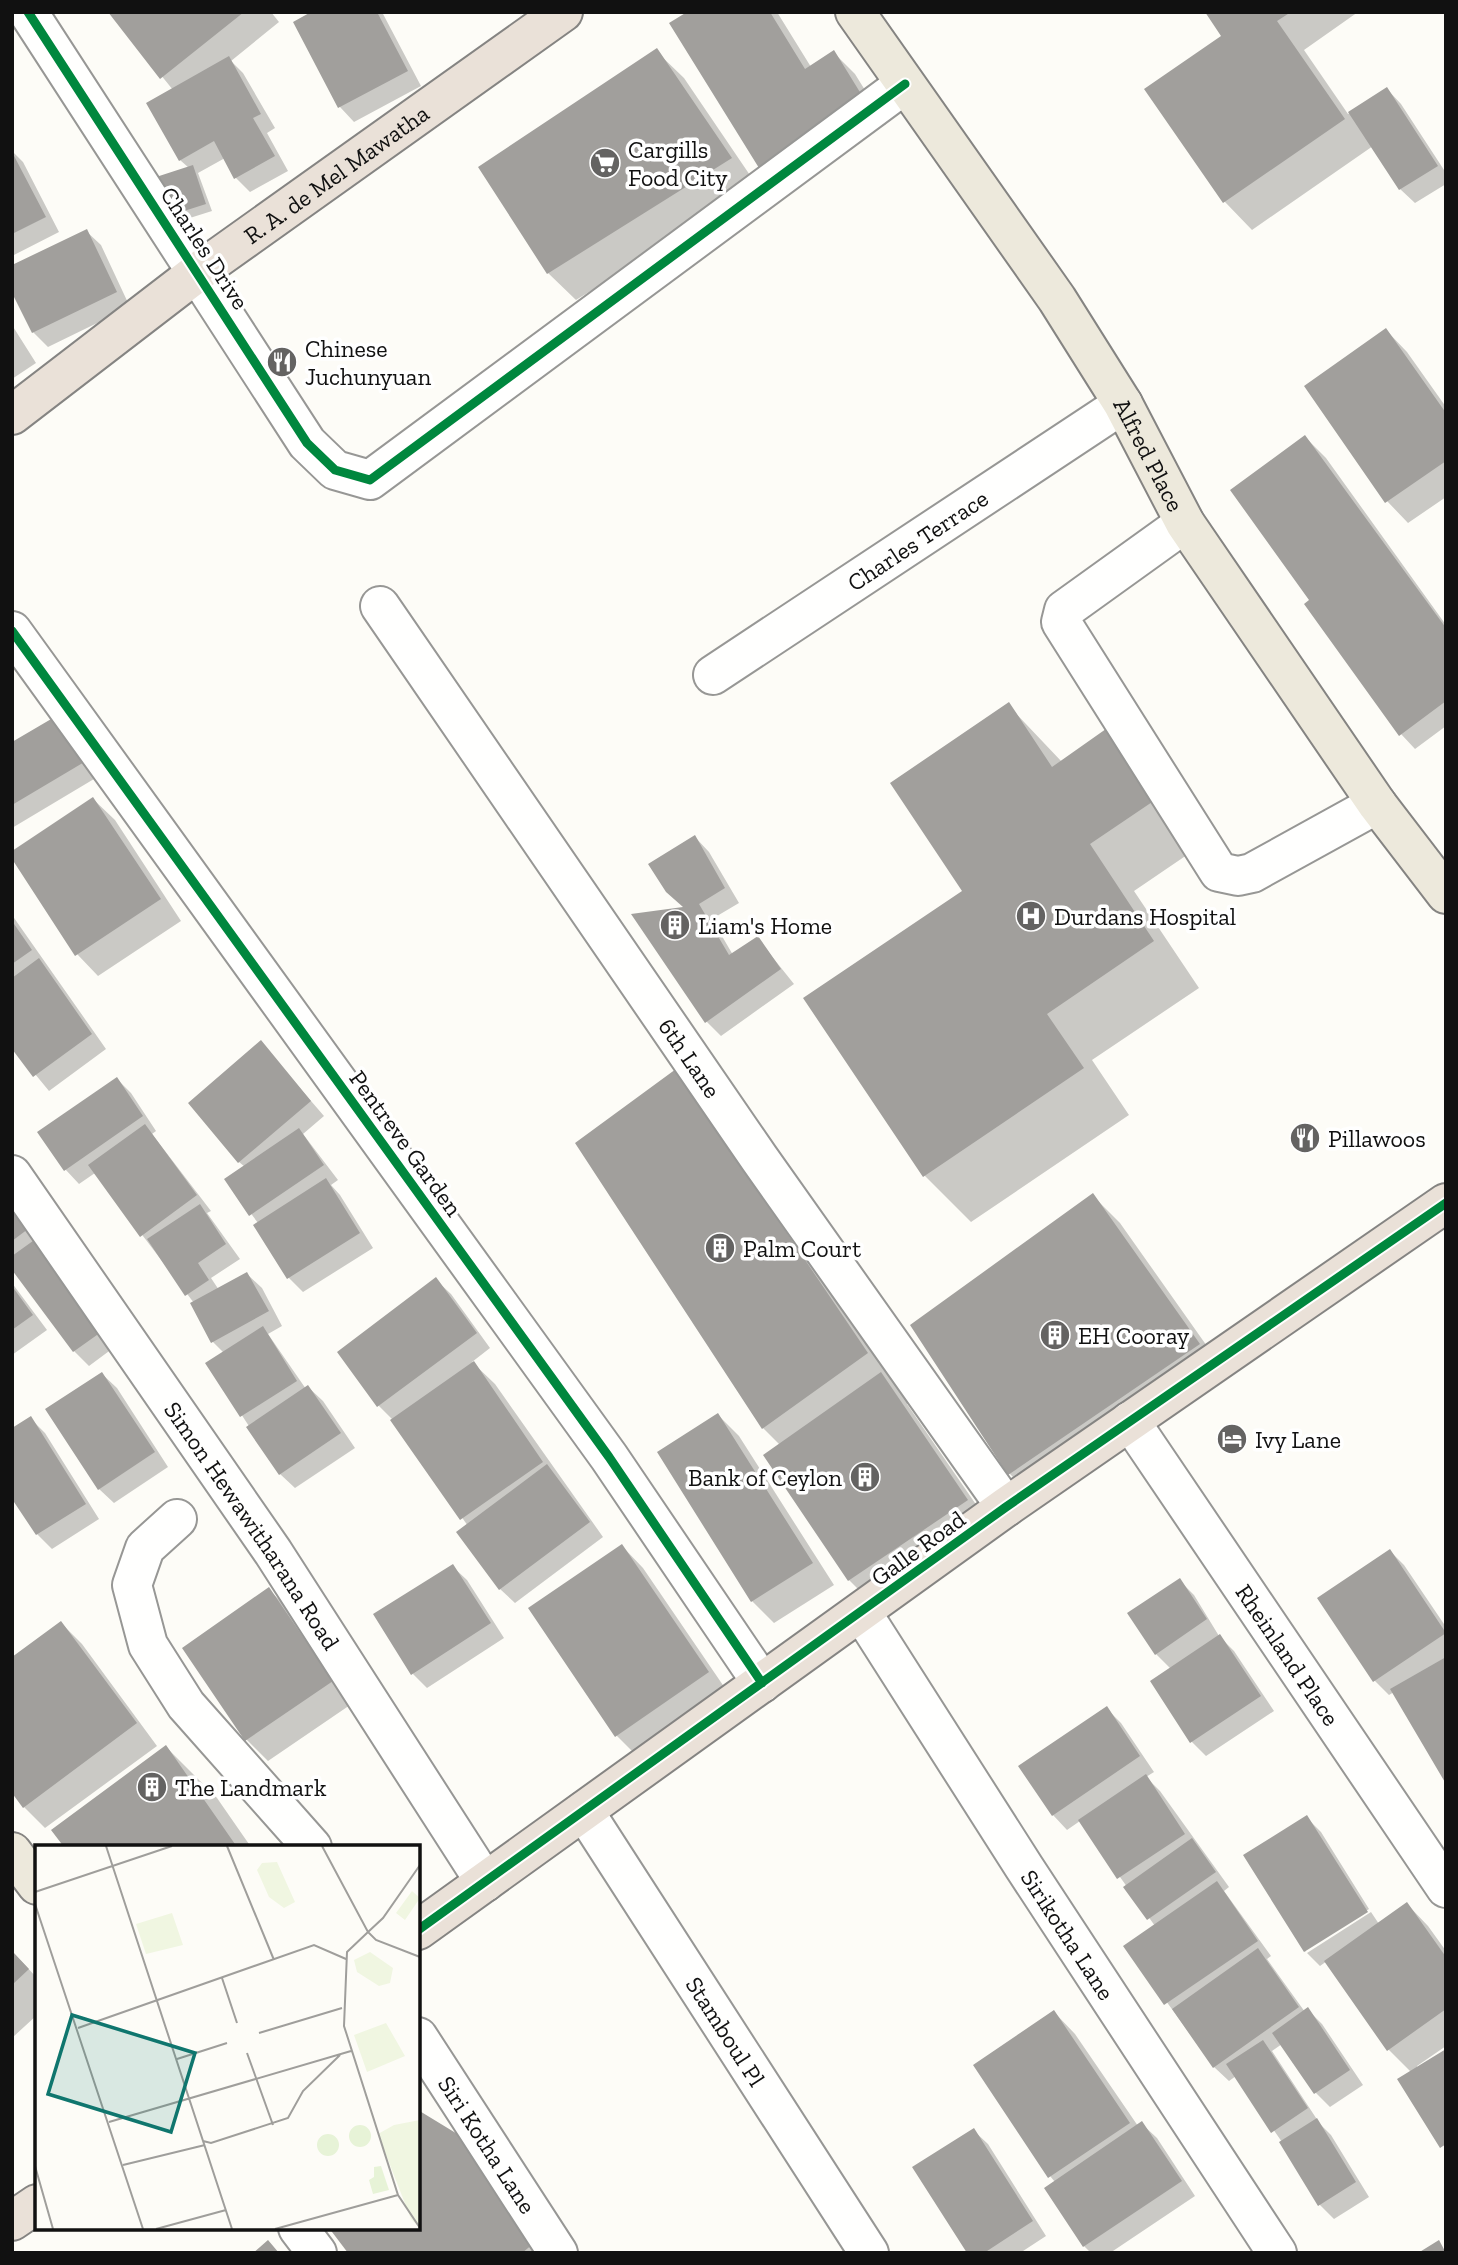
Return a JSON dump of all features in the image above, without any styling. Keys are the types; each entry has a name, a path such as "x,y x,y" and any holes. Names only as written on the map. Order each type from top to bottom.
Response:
{"highway":[{"name":"R. A. de Mel Mawatha","path":"12,415 198,272 563,12"},
{"name":"Galle Road","path":"420,1929 1006,1507 1446,1203"},
{"path":"12,2221 35,2205"}],"main road":[{"name":"Alfred Place","path":"855,12 1057,299 1123,404 1185,523 1377,804 1446,894"},
{"path":"12,1852 35,1882"}],"street":[{"name":"Charles Drive","path":"27,12 307,443 335,470 370,480 905,84"},
{"name":"Charles Terrace","path":"713,675 1123,404"},
{"path":"1185,523 1063,610 1061,622 1219,872 1238,876 1252,873 1377,804"},
{"name":"6th Lane","path":"380,606 751,1147 1006,1507"},
{"name":"Pentreve Garden","path":"12,631 609,1457 762,1683"},
{"name":"Simon Hewawitharana Road","path":"12,1175 274,1552 485,1882"},
{"name":"Rheinland Place","path":"1130,1421 1446,1888"},
{"path":"177,1519 145,1548 132,1585 148,1645 186,1705 310,1845"},
{"name":"Sirikotha Lane","path":"862,1613 1024,1867 1277,2253"},
{"name":"Stamboul Pl","path":"584,1811 869,2253"},
{"name":"Siri Kotha Lane","path":"420,2040 558,2253"},
{"path":"300,2230 317,2253"}],"building":[{"path":"108,12 244,12 160,79"},
{"path":"311,12 377,12 408,71 338,108 293,22"},
{"path":"687,12 770,12 805,69 834,50 866,102 759,168 669,23"},
{"path":"1205,12 1291,12 1277,21 1345,119 1223,203 1144,89 1221,36"},
{"name":"Cargills Food City","path":"657,48 732,158 547,274 478,167"},
{"path":"229,56 261,114 253,118 275,156 234,179 214,141 179,161 146,103"},
{"path":"1387,87 1438,166 1399,190 1348,112"},
{"path":"12,152 46,217 12,234"},
{"path":"193,165 206,204 165,217 153,178"},
{"path":"87,229 117,292 32,333 12,293 12,265"},
{"path":"1386,328 1446,413 1446,461 1385,503 1304,386"},
{"path":"1305,435 1446,628 1446,701 1399,736 1304,604 1309,600 1230,490"},
{"name":"Durdans Hospital","path":"1009,702 1052,767 1113,724 1161,796 1090,844 1154,941 1047,1014 1084,1068 923,1177 803,998 962,891 890,783"},
{"path":"58,715 86,761 12,805 12,742"},
{"path":"93,797 161,899 75,956 12,859 12,851"},
{"name":"Liam's Home","path":"695,835 725,888 699,904 729,955 758,936 781,969 705,1023 631,914 683,907 666,892 648,864"},
{"path":"12,921 32,950 12,964"},
{"path":"39,958 92,1034 33,1077 12,1049 12,978"},
{"path":"261,1040 311,1101 238,1163 188,1103"},
{"name":"Palm Court","path":"676,1069 868,1353 762,1429 575,1143"},
{"path":"117,1077 143,1116 64,1171 37,1132"},
{"path":"145,1124 197,1195 140,1237 88,1165"},
{"path":"299,1128 324,1165 249,1216 224,1179"},
{"path":"326,1178 360,1233 287,1279 253,1225"},
{"name":"EH Cooray","path":"1093,1193 1200,1344 1008,1475 910,1325"},
{"path":"200,1204 226,1244 198,1263 209,1280 185,1296 147,1239"},
{"path":"12,1209 28,1229 12,1241"},
{"path":"44,1233 111,1325 73,1352 12,1270 12,1256"},
{"path":"247,1272 269,1311 211,1343 190,1303"},
{"path":"436,1277 477,1333 377,1407 337,1352"},
{"path":"12,1286 33,1315 12,1330"},
{"path":"263,1326 297,1381 240,1417 205,1363"},
{"path":"474,1361 543,1462 460,1520 390,1420"},
{"path":"102,1372 155,1452 98,1490 45,1409"},
{"name":"Bank of Ceylon","path":"881,1372 968,1500 848,1581 763,1455"},
{"path":"308,1385 341,1433 279,1475 246,1427"},
{"path":"718,1413 813,1563 751,1602 657,1452"},
{"path":"31,1416 86,1504 36,1535 12,1499 12,1428"},
{"path":"547,1464 590,1522 499,1590 456,1532"},
{"path":"622,1544 709,1672 615,1737 528,1608"},
{"path":"1390,1549 1446,1633 1373,1682 1317,1598"},
{"path":"453,1564 491,1623 411,1675 373,1614"},
{"path":"1180,1578 1207,1619 1155,1655 1127,1613"},
{"path":"269,1587 333,1681 245,1741 182,1648"},
{"path":"61,1621 137,1723 23,1808 12,1793 12,1657"},
{"path":"1220,1634 1261,1696 1190,1743 1150,1681"},
{"path":"1446,1657 1446,1784 1390,1689"},
{"path":"1107,1706 1140,1756 1052,1816 1018,1766"},
{"name":"The Landmark","path":"166,1745 236,1845 62,1845 51,1830"},
{"path":"1146,1774 1185,1834 1117,1879 1078,1820"},
{"path":"1307,1815 1368,1912 1304,1952 1243,1855"},
{"path":"1192,1838 1216,1872 1147,1920 1123,1887"},
{"path":"1217,1881 1258,1941 1164,2005 1123,1946"},
{"path":"1407,1902 1446,1957 1446,2009 1387,2051 1324,1961"},
{"path":"1258,1948 1299,2007 1213,2068 1172,2009"},
{"path":"12,1951 29,1969 12,1985"},
{"path":"1308,2007 1350,2070 1314,2094 1272,2033"},
{"path":"1054,2010 1130,2123 1048,2178 973,2065"},
{"path":"1263,2040 1308,2108 1271,2133 1226,2064"},
{"path":"1446,2049 1446,2144 1440,2148 1397,2079"},
{"path":"420,2111 459,2135 539,2239 522,2253 348,2253 331,2230 420,2230"},
{"path":"1317,2118 1356,2182 1318,2206 1279,2142"},
{"path":"1142,2121 1182,2181 1083,2247 1044,2188"},
{"path":"974,2128 1033,2221 984,2253 967,2253 912,2167"},
{"path":"268,2240 279,2253 253,2253"},
{"path":"1439,2240 1446,2253 1418,2253"}],"cycle path":[{"path":"28,12 307,443 335,470 370,480 905,84"},
{"path":"12,631 609,1457 762,1683"},
{"path":"420,1929 1006,1507 1446,1203"}],"place":[{"name":"Cargills Food City","path":"605,163"},
{"name":"Chinese Juchunyuan","path":"282,362"},
{"name":"Durdans Hospital","path":"1031,916"},
{"name":"Liam's Home","path":"675,925"},
{"name":"Pillawoos","path":"1305,1138"},
{"name":"Palm Court","path":"720,1248"},
{"name":"EH Cooray","path":"1055,1335"},
{"name":"Ivy Lane","path":"1232,1439"},
{"name":"Bank of Ceylon","path":"865,1477"},
{"name":"The Landmark","path":"152,1787"}]}
